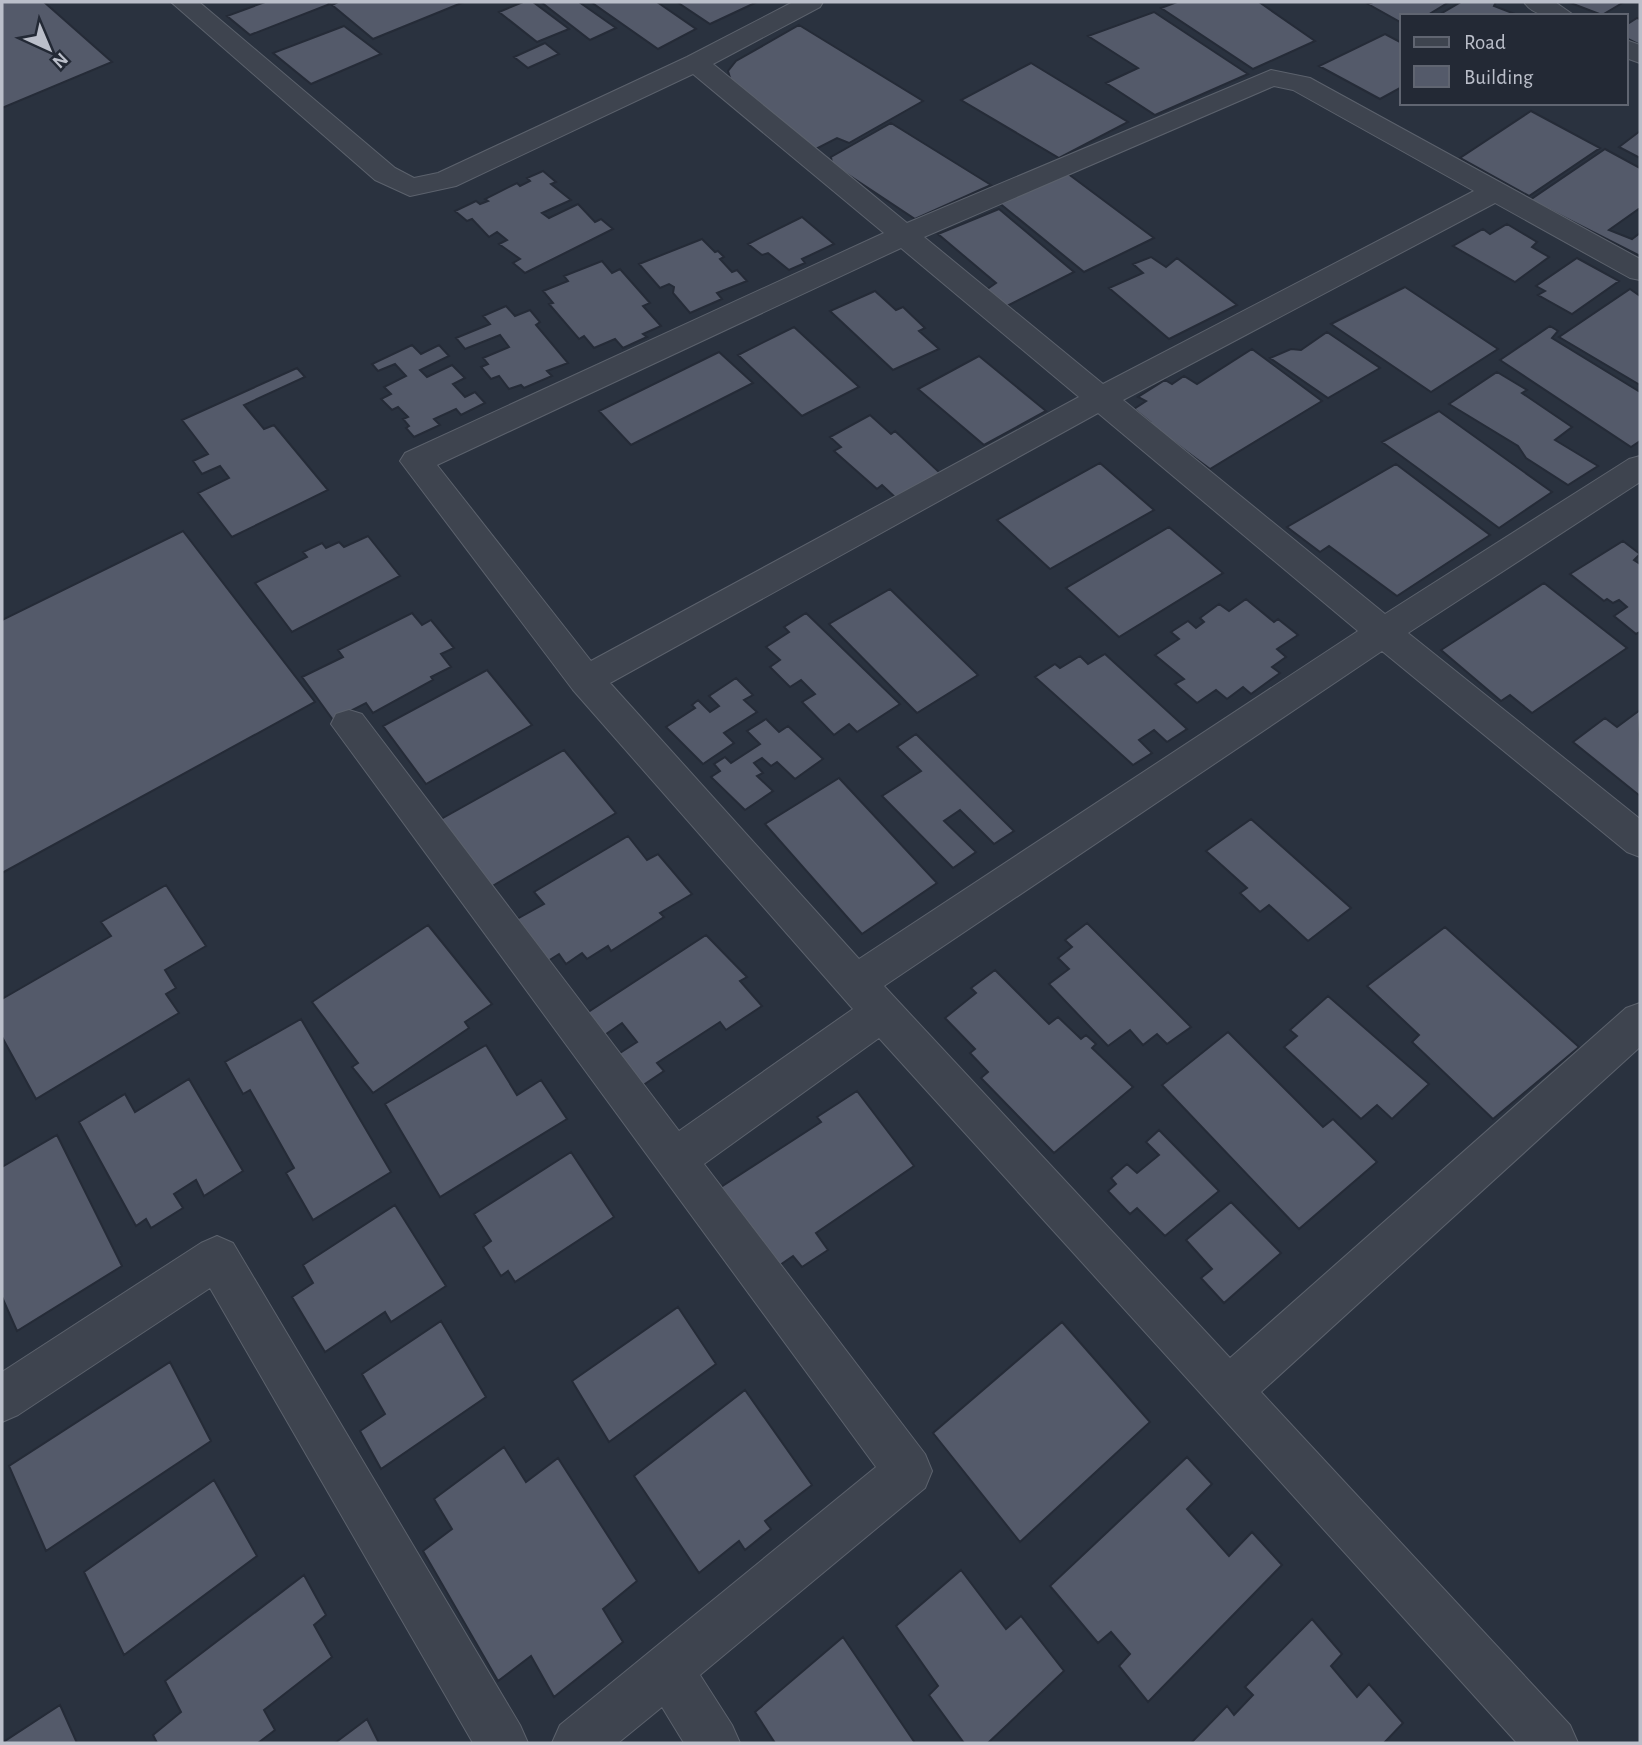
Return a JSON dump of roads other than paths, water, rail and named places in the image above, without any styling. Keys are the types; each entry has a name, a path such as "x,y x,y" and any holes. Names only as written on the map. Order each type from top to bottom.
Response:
{"street":[{"path":"184,2 385,174 410,187 446,180 696,63 811,2"},
{"path":"1536,2 1559,14"},
{"path":"696,63 1383,632 1640,841"},
{"path":"1552,1743 869,997 586,680 416,461 904,235 1271,78 1301,84 1640,271"},
{"path":"586,680 1101,398 1496,191"},
{"path":"676,1159 869,997 1383,632 1640,467"},
{"path":"349,724 908,1471 578,1743"},
{"path":"1229,1390 1640,1021"},
{"path":"2,1399 217,1258 502,1743"},
{"path":"668,1670 714,1743"}]}
